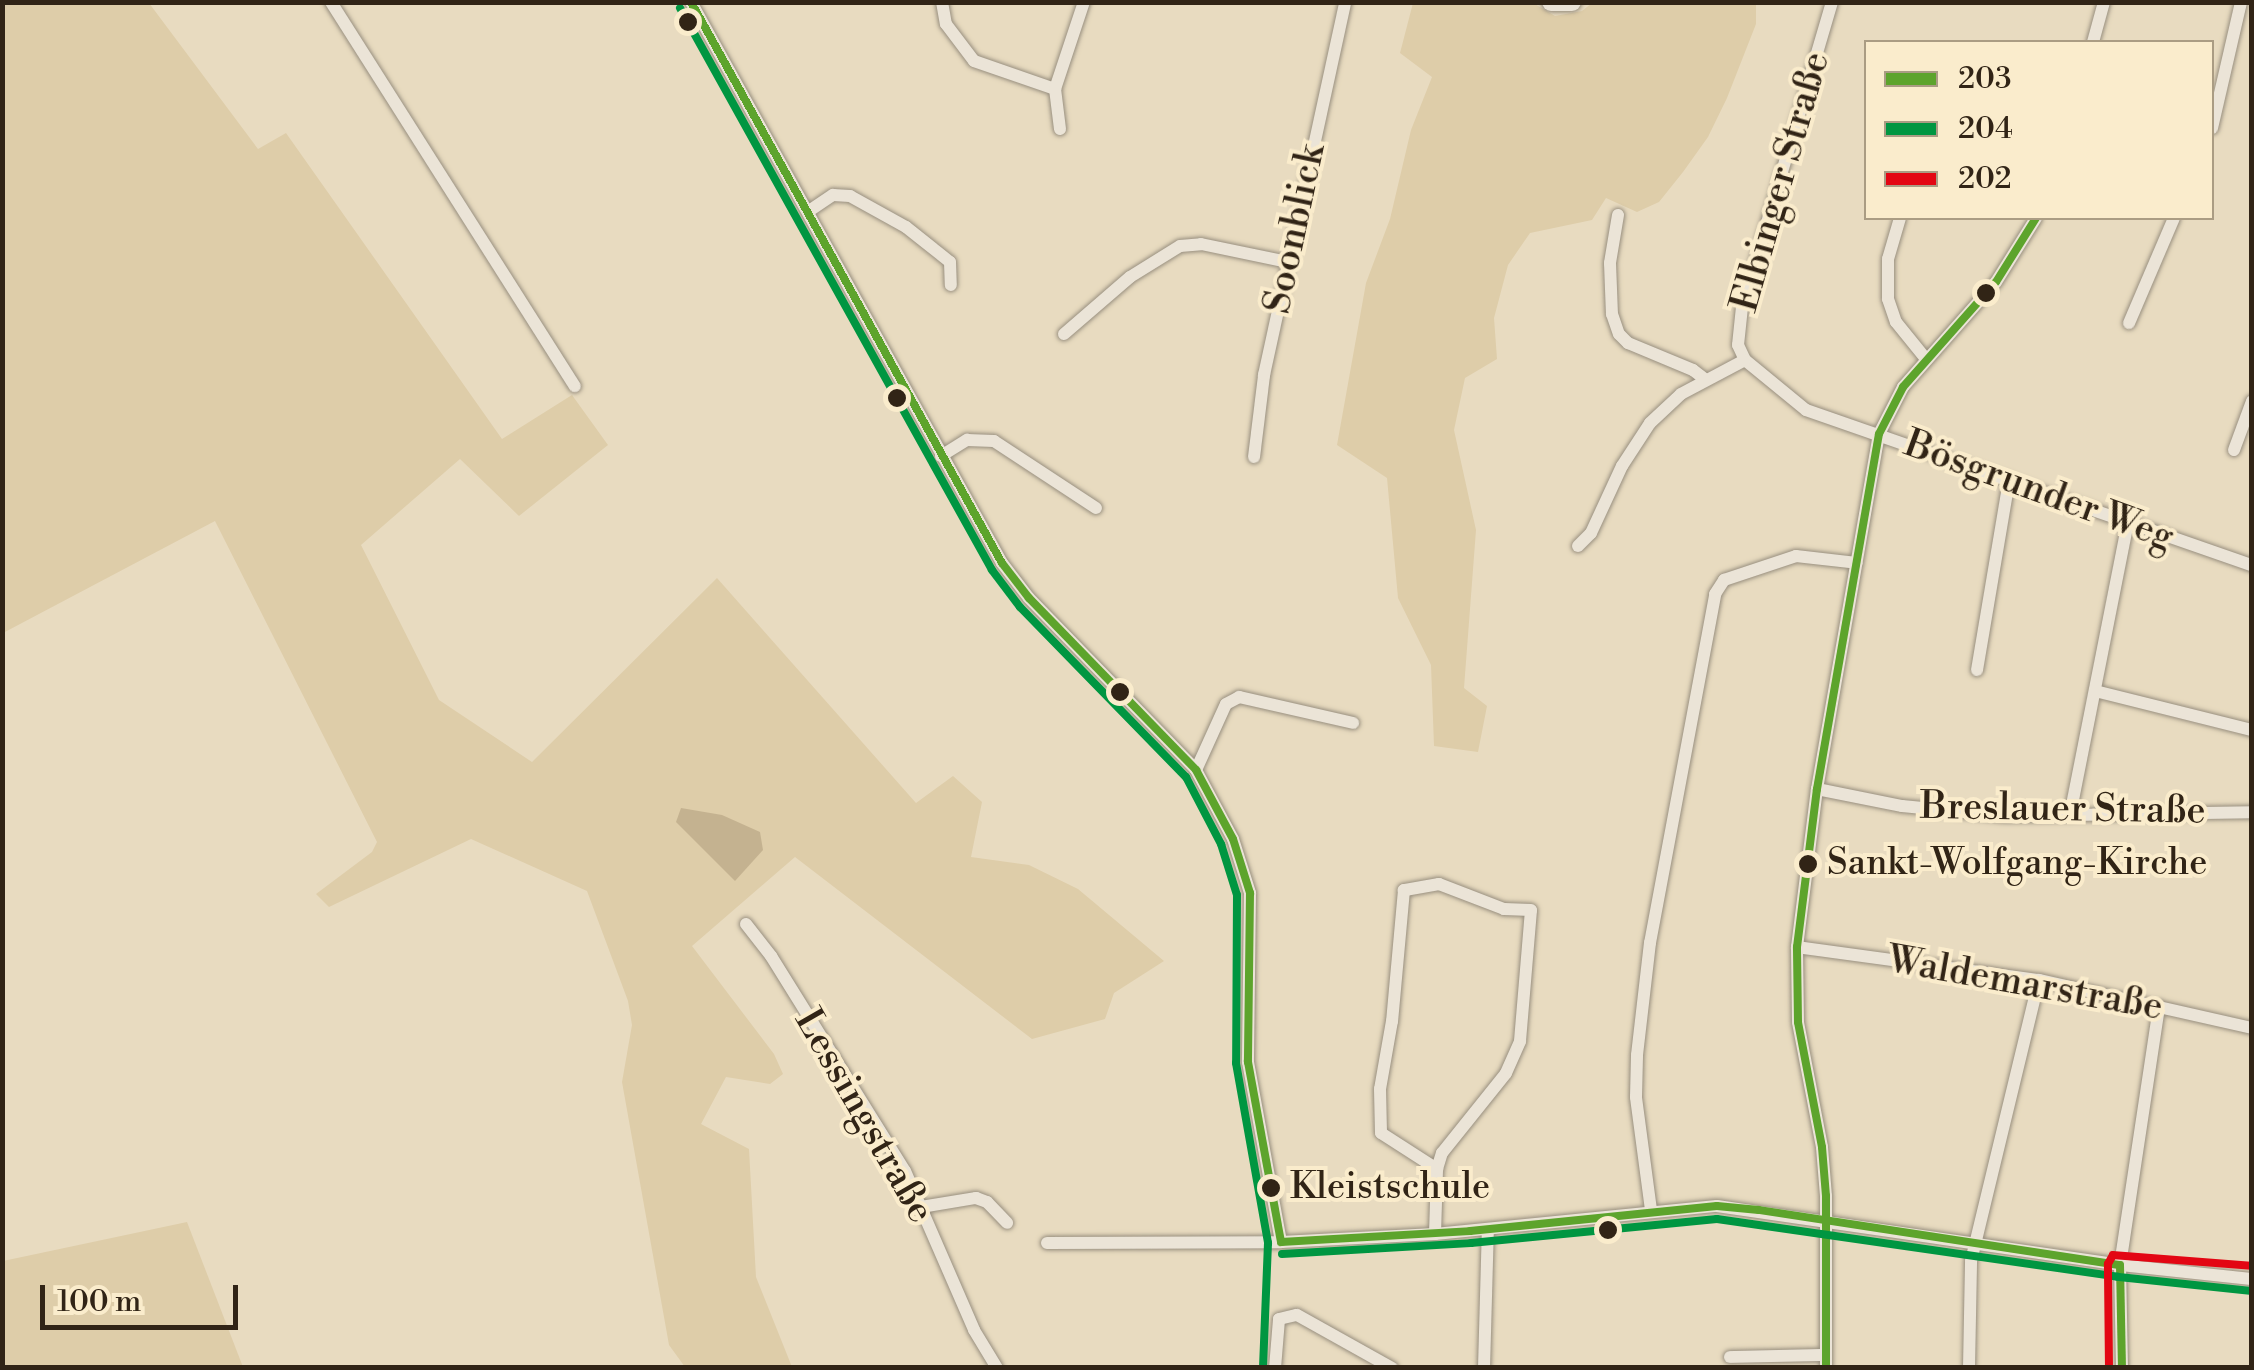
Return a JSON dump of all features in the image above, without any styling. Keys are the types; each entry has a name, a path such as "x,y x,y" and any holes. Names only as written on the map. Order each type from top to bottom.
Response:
{"street":[{"path":"331,2 575,386"},
{"path":"691,2 758,130 809,211 1002,562 1029,598 1196,770 1233,838 1250,893 1248,1062 1281,1242"},
{"path":"942,2 946,24 974,61 1055,90"},
{"path":"1060,129 1055,90 1084,2"},
{"name":"Soonblick","path":"1254,457 1264,375 1345,2"},
{"path":"1551,2 1572,2"},
{"name":"Elbinger Straße","path":"1745,360 1738,345 1742,307 1832,2"},
{"path":"2094,40 2104,2"},
{"path":"2214,119 2241,2"},
{"path":"809,211 833,196 850,196 906,227 950,262 950,286"},
{"path":"1618,215 1610,263 1616,328 1628,342 1694,370 1706,380"},
{"path":"1899,220 1888,259 1888,298 1896,322 1926,359"},
{"path":"1730,1357 1826,1361 1822,1147 1798,1022 1796,947 1817,789 1879,434 1903,387 1996,282 2035,220"},
{"path":"2129,322 2173,220"},
{"path":"1064,334 1130,277 1180,246 1214,246 1287,262"},
{"path":"1578,546 1591,533 1622,466 1650,423 1706,380 1745,360"},
{"name":"Bösgrunder Weg","path":"1745,360 1806,410 2252,565"},
{"path":"2234,450 2252,401"},
{"path":"941,456 967,440 994,441 1096,508"},
{"path":"1977,670 2009,480"},
{"path":"2070,816 2128,523"},
{"path":"1651,1210 1636,1096 1637,1054 1650,943 1716,594 1724,580 1796,556 1856,563"},
{"path":"2095,691 2252,730"},
{"path":"1196,770 1226,704 1239,697 1353,723"},
{"name":"Breslauer Straße","path":"1817,789 1902,806 2006,816 2252,812"},
{"path":"1435,1234 1436,1169 1447,1145 1515,1056 1531,910 1504,908 1440,884 1404,890 1392,1021 1380,1089 1381,1132 1436,1169"},
{"name":"Lessingstraße","path":"746,924 771,956 905,1171 974,1330 997,1368"},
{"name":"Waldemarstraße","path":"1796,947 2039,980 2252,1028"},
{"path":"1969,1368 1975,1245 2039,980"},
{"path":"2122,1368 2120,1265 2159,1006"},
{"path":"921,1207 976,1198 987,1202 1007,1223"},
{"path":"1047,1244 1281,1242 1435,1234 1717,1206 2120,1265 2252,1279"},
{"path":"1484,1368 1488,1229"},
{"path":"1275,1368 1278,1319 1297,1315 1316,1322 1392,1368"}],"shaded area":[{"path":"3,3 149,3 258,149 286,133 502,439 572,395 608,445 519,516 460,459 361,545 439,700 532,762 717,578 916,803 953,776 982,802 971,857 1029,865 1078,889 1164,961 1114,993 1105,1019 1032,1039 795,857 692,946 774,1054 783,1074 770,1084 726,1077 701,1124 749,1149 756,1277 792,1367 685,1367 669,1345 622,1082 632,1025 628,1001 587,891 471,839 329,907 316,894 372,852 377,842 215,521 3,633"},
{"path":"1413,3 1533,3 1555,16 1582,11 1592,3 1756,3 1756,24 1727,98 1708,137 1683,172 1659,202 1637,212 1606,198 1592,220 1530,233 1508,265 1494,318 1497,359 1465,378 1454,430 1476,530 1464,688 1487,706 1478,752 1434,746 1431,665 1398,598 1387,478 1337,445 1366,283 1390,219 1411,130 1432,77 1400,53"},
{"path":"681,808 722,815 760,832 763,850 735,881 676,822"},
{"path":"187,1222 243,1367 3,1367 3,1261"}],"transit line":[{"name":"203","path":"691,2 1002,563 1029,598 1196,770 1233,839 1250,893 1248,1062 1281,1242"},
{"name":"204","path":"680,8 992,570 1020,607 1186,777 1221,844 1237,895 1236,1063 1268,1243 1263,1367"},
{"name":"203","path":"1826,1368 1826,1196 1822,1147 1798,1022 1797,947 1817,789 1879,434 1903,387 1996,282 2035,220"},
{"name":"203","path":"1281,1242 1470,1231 1717,1206 1759,1210 2120,1265 2122,1368"},
{"name":"204","path":"1282,1254 1471,1243 1717,1219 2118,1277 2251,1291"},
{"name":"202","path":"2109,1368 2108,1264 2113,1255 2252,1266"}],"place":[{"name":"Sankt-Wolfgang-Kirche","path":"1808,864"},
{"name":"Kleistschule","path":"1271,1188"}]}
